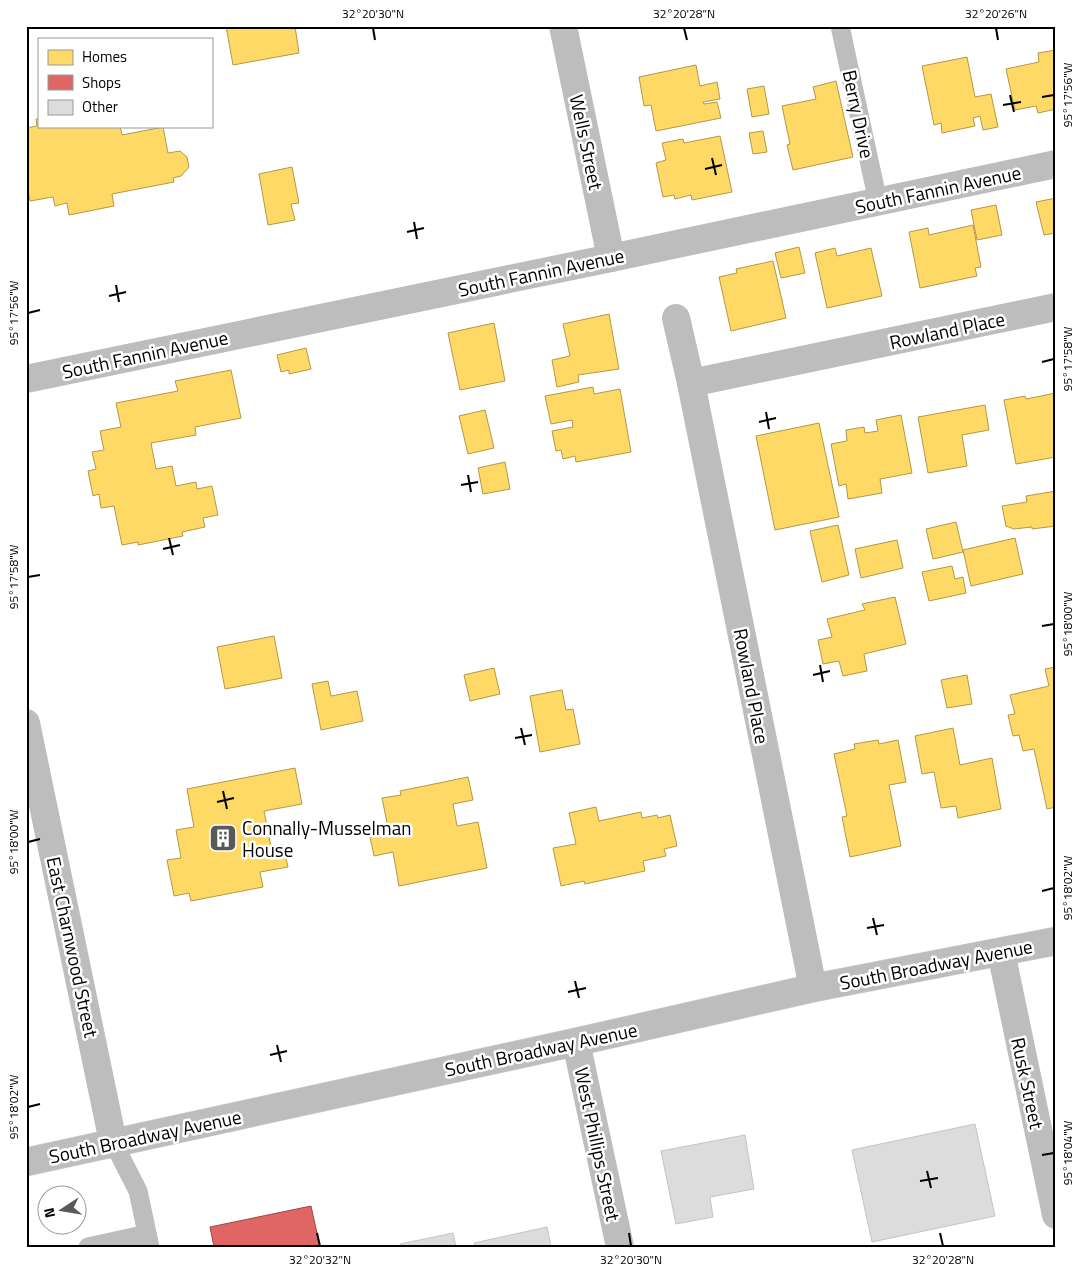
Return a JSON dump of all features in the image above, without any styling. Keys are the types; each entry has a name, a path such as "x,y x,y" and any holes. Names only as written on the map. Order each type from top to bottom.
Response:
{"street":[{"name":"Wells Street","path":"563,26 612,258"},
{"name":"South Fannin Avenue","path":"26,379 1056,164"},
{"name":"Rowland Place","path":"691,383 1056,307"},
{"name":"Rowland Place","path":"676,318 691,383 813,988"},
{"name":"East Charnwood Street","path":"26,723 31,769 113,1142"},
{"name":"South Broadway Avenue","path":"26,1162 576,1042 813,988 1056,941"},
{"name":"Rusk Street","path":"1001,952 1056,1215"},
{"name":"West Phillips Street","path":"576,1042 620,1247"}],"lane":[{"name":"Berry Drive","path":"840,26 878,202"},
{"path":"88,1247 149,1240 138,1191 113,1142"}],"building: Homes":[{"path":"226,26 295,26 299,53 233,65"},
{"path":"1056,50 1056,109 1038,113 1036,106 1015,110 1006,69 1039,62 1038,53"},
{"path":"967,57 975,97 991,94 998,127 983,130 980,116 973,118 975,126 942,133 941,123 934,125 922,66"},
{"path":"696,65 700,86 717,82 720,99 703,102 704,104 717,102 721,118 656,131 651,105 644,106 639,77"},
{"path":"836,81 853,157 793,170 787,145 790,144 782,106 816,99 813,87"},
{"path":"764,86 769,114 752,117 747,89"},
{"path":"36,119 38,119 38,128 120,128 122,135 163,128 168,153 180,151 187,157 189,167 181,176 173,178 174,182 112,194 114,206 69,215 67,203 55,206 53,197 30,201 26,180 26,128 37,126"},
{"path":"763,131 767,152 753,154 749,133"},
{"path":"720,136 732,192 692,200 691,195 675,199 674,195 663,197 656,163 666,160 662,143 683,139 684,143"},
{"path":"292,167 299,203 291,204 295,220 268,225 259,174"},
{"path":"1056,198 1056,233 1044,235 1036,202"},
{"path":"996,205 1002,235 977,240 971,210"},
{"path":"973,225 981,267 975,268 977,276 920,288 909,232 928,228 929,235"},
{"path":"799,247 805,273 781,278 775,253"},
{"path":"835,248 837,256 871,248 882,296 827,308 815,253"},
{"path":"773,261 786,318 731,331 719,277 737,273 736,269"},
{"path":"609,314 619,369 578,375 579,382 557,387 552,360 570,356 563,324"},
{"path":"494,323 505,381 460,390 448,333"},
{"path":"306,348 311,369 289,374 289,370 281,372 277,355"},
{"path":"231,370 241,418 195,427 196,435 151,443 156,469 172,466 176,486 196,482 197,489 212,486 218,515 203,518 205,527 182,532 183,536 138,545 138,542 122,545 114,506 101,508 99,494 93,496 88,471 96,469 92,452 104,450 100,431 121,427 116,403 178,391 175,381"},
{"path":"593,387 594,394 620,389 631,452 576,462 575,456 563,459 561,450 556,451 552,431 573,427 572,420 551,424 545,396"},
{"path":"1056,393 1056,457 1016,464 1004,400 1025,396 1026,399"},
{"path":"985,405 989,430 962,435 967,466 928,473 918,417"},
{"path":"485,410 494,448 468,454 459,416"},
{"path":"901,415 912,473 880,479 882,493 848,499 846,484 839,486 831,444 847,441 846,430 864,427 865,433 878,431 876,420"},
{"path":"819,423 839,517 775,530 756,436"},
{"path":"505,462 510,489 483,494 478,468"},
{"path":"1056,491 1056,526 1014,529 1006,526 1002,506 1027,502 1026,496"},
{"path":"956,522 963,552 933,559 926,529"},
{"path":"838,525 849,575 822,582 810,531"},
{"path":"1015,538 1023,574 971,586 963,550"},
{"path":"897,540 903,568 861,578 855,549"},
{"path":"952,566 955,579 963,577 966,593 929,601 922,572"},
{"path":"895,597 906,644 864,654 867,671 843,676 839,661 823,664 818,640 832,637 827,619 865,610 862,604"},
{"path":"274,636 282,678 225,689 217,647"},
{"path":"1056,667 1056,807 1047,809 1034,749 1023,751 1019,735 1013,736 1008,715 1015,714 1010,695 1049,686 1045,669"},
{"path":"494,668 500,694 470,701 464,675"},
{"path":"967,675 972,704 947,708 941,680"},
{"path":"328,681 331,696 357,691 363,721 321,730 312,684"},
{"path":"562,690 566,710 573,709 580,744 540,752 530,696"},
{"path":"953,728 960,765 992,758 1001,809 958,818 956,806 941,808 934,772 922,774 915,736"},
{"path":"878,740 879,744 898,740 906,782 889,785 901,846 850,857 842,817 847,816 834,754 855,749 854,744"},
{"name":"Connally-Musselman House","path":"295,768 302,804 264,811 271,847 283,845 288,867 260,872 263,887 191,901 189,893 174,896 167,860 181,858 176,830 194,827 187,789"},
{"path":"468,777 473,800 453,804 457,826 478,822 487,868 399,886 393,852 374,856 369,832 388,828 382,798 401,795 400,791"},
{"path":"596,807 599,821 641,812 642,818 657,815 658,818 670,815 677,846 664,849 666,856 643,861 645,871 585,884 584,881 561,886 553,848 576,844 569,813"}],"building: Shops":[{"path":"311,1206 320,1247 214,1247 210,1227"}],"building: Other":[{"path":"975,1124 995,1216 872,1242 852,1150"},
{"path":"745,1135 754,1189 710,1197 713,1217 676,1224 661,1151"},
{"path":"547,1227 551,1247 475,1247 474,1243"},
{"path":"453,1233 456,1247 401,1247 400,1244"}],"place":[{"name":"Connally-Musselman House","path":"223,838"}]}
